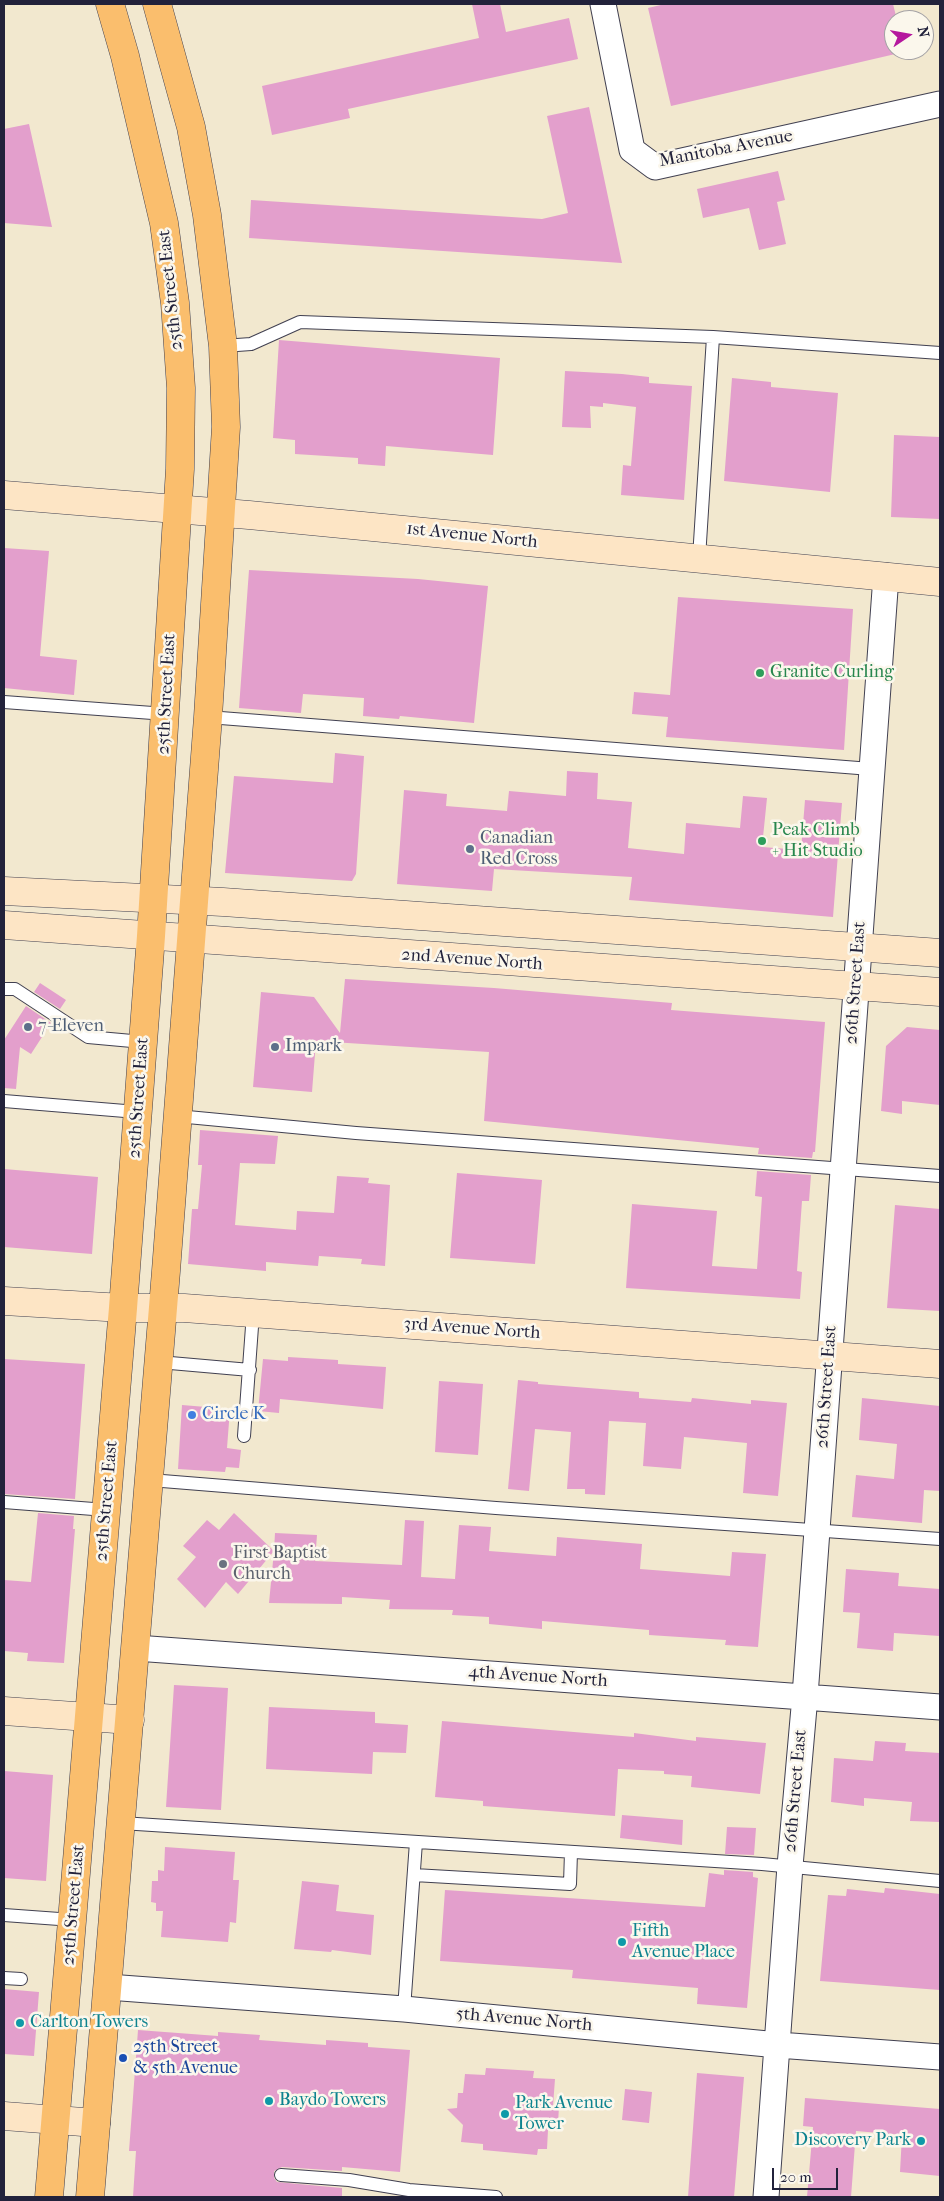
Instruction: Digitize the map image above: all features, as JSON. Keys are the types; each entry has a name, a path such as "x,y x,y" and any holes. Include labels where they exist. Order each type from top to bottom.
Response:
{"main road":[{"name":"25th Street East","path":"49,2197 152,936 178,509 181,388 175,303 164,223 125,56 110,4"},
{"path":"90,2197 150,1480 208,717 226,427 223,346 207,215 191,127 157,4"},
{"name":"1st Avenue North","path":"4,495 222,513 940,582"},
{"path":"4,890 193,900 940,952"},
{"name":"2nd Avenue North","path":"4,925 940,992"},
{"name":"3rd Avenue North","path":"4,1301 254,1313 940,1364"},
{"path":"4,1710 130,1720"},
{"path":"4,2116 96,2122"}],"street":[{"name":"Manitoba Avenue","path":"602,4 632,150 655,166 940,104"},
{"name":"26th Street East","path":"766,2197 790,1866 805,1696 828,1355 886,576"},
{"name":"4th Avenue North","path":"136,1648 940,1707"},
{"name":"5th Avenue North","path":"108,1986 404,2009 778,2044 940,2057"}],"lane":[{"path":"223,346 251,344 300,322 713,337 940,353"},
{"path":"699,558 713,337"},
{"path":"4,702 166,714"},
{"path":"208,717 871,769"},
{"path":"4,989 15,990 88,1037 143,1042"},
{"path":"4,1101 137,1112"},
{"path":"177,1116 356,1132 940,1176"},
{"path":"244,1436 254,1313"},
{"path":"159,1362 250,1370"},
{"path":"150,1480 496,1508 940,1539"},
{"path":"4,1502 106,1510"},
{"path":"121,1823 790,1866 940,1881"},
{"path":"404,2009 416,1842"},
{"path":"414,1875 570,1884 571,1852"},
{"path":"4,1915 73,1920"},
{"path":"4,1978 22,1979"},
{"path":"281,2175 349,2180 409,2190 496,2197"}],"building":[{"path":"472,4 500,4 506,32 569,18 578,59 348,109 350,118 272,135 262,86 479,38"},
{"path":"665,4 893,4 894,10 884,10 884,57 671,106 648,8"},
{"path":"589,107 622,263 249,238 251,200 542,219 568,213 547,116"},
{"path":"29,124 52,227 4,223 4,129"},
{"path":"778,171 785,200 777,202 786,244 759,250 749,208 703,218 697,189"},
{"path":"279,340 500,358 493,455 386,446 385,466 358,464 358,458 295,454 295,440 273,438"},
{"path":"565,371 649,377 649,383 692,386 684,500 621,495 623,465 631,466 636,407 603,403 603,407 590,406 591,428 562,427"},
{"path":"732,378 771,382 771,387 838,393 830,492 724,481"},
{"path":"894,435 940,437 940,519 891,517"},
{"path":"4,548 49,551 40,656 77,660 74,695 4,688"},
{"path":"249,570 418,579 488,586 474,723 400,716 399,719 363,716 364,698 303,694 301,713 239,708"},
{"name":"Granite Curling","path":"678,597 853,609 844,750 666,737 668,717 632,714 634,692 670,695"},
{"path":"335,753 364,756 356,874 352,881 225,873 234,776 333,783"},
{"path":"567,771 598,773 597,799 632,802 628,848 684,854 686,823 740,828 743,796 767,798 762,847 801,850 805,800 842,803 833,917 629,900 632,877 494,869 492,891 397,884 404,790 447,794 446,806 507,811 509,791 566,796"},
{"path":"345,979 494,988 672,1003 671,1010 825,1022 815,1152 813,1152 812,1158 758,1154 759,1148 484,1121 489,1052 316,1041 312,1092 253,1087 261,992 314,997 340,1033"},
{"path":"40,983 66,1000 60,1009 34,992"},
{"path":"26,1006 51,1023 31,1054 20,1047 16,1089 4,1088 4,1040"},
{"path":"907,1027 940,1030 940,1105 902,1101 902,1114 881,1111 886,1046"},
{"path":"200,1130 278,1136 275,1164 240,1163 235,1225 296,1230 297,1211 334,1213 337,1176 369,1178 368,1183 390,1185 385,1266 361,1264 362,1259 319,1256 318,1266 266,1262 266,1271 188,1264 192,1209 198,1209 202,1165 198,1165"},
{"path":"4,1169 98,1177 92,1254 4,1247"},
{"path":"757,1171 811,1175 809,1201 802,1201 797,1271 802,1272 800,1299 626,1288 632,1204 717,1211 712,1266 757,1269 762,1197 755,1196"},
{"path":"457,1173 542,1180 535,1264 450,1258"},
{"path":"895,1205 940,1209 940,1311 887,1308"},
{"path":"288,1357 338,1360 338,1364 386,1367 383,1409 280,1399 279,1413 258,1411 263,1359 288,1361"},
{"path":"4,1359 85,1364 75,1499 4,1494"},
{"path":"518,1380 538,1382 538,1384 639,1392 639,1398 691,1402 692,1398 751,1404 751,1400 787,1403 778,1496 743,1493 747,1443 684,1437 681,1469 643,1466 646,1423 609,1421 605,1495 585,1494 585,1489 567,1489 571,1432 535,1429 529,1491 508,1489"},
{"path":"439,1381 483,1384 478,1455 435,1452"},
{"path":"862,1398 940,1406 940,1491 924,1490 922,1523 852,1517 856,1475 894,1479 897,1444 859,1440"},
{"path":"182,1405 230,1409 227,1448 241,1450 239,1468 226,1467 225,1472 178,1469"},
{"path":"38,1513 74,1516 73,1529 75,1529 64,1663 27,1661 28,1653 4,1651 4,1580 31,1582"},
{"name":"First Baptist Church","path":"234,1513 274,1551 238,1594 226,1582 205,1608 177,1579 196,1557 183,1546 207,1520 219,1530"},
{"path":"405,1520 424,1521 421,1577 455,1579 459,1525 491,1527 489,1551 556,1556 557,1537 642,1544 640,1569 730,1576 732,1552 766,1554 758,1647 725,1645 726,1640 649,1635 649,1630 542,1621 542,1629 489,1624 489,1617 452,1615 453,1610 389,1609 390,1600 342,1597 342,1604 269,1603 275,1533 317,1535 315,1561 402,1565"},
{"path":"846,1569 899,1573 898,1586 940,1589 940,1636 894,1633 893,1651 857,1648 860,1613 843,1612"},
{"path":"174,1685 228,1688 221,1810 166,1807"},
{"path":"269,1707 375,1712 375,1723 408,1725 406,1753 373,1752 372,1774 266,1769"},
{"path":"442,1721 634,1737 634,1733 696,1741 696,1737 766,1743 760,1794 691,1787 692,1776 664,1774 664,1771 618,1769 615,1816 483,1806 483,1801 435,1797"},
{"path":"875,1741 906,1743 905,1751 940,1753 940,1822 910,1821 912,1802 864,1798 864,1806 831,1802 834,1758 873,1761"},
{"path":"4,1771 53,1775 46,1881 4,1878"},
{"path":"622,1815 683,1820 682,1845 620,1838"},
{"path":"727,1827 756,1828 754,1855 725,1854"},
{"path":"165,1847 235,1852 233,1880 239,1880 236,1923 230,1922 228,1942 161,1937 163,1911 156,1911 156,1903 151,1902 152,1881 158,1881 158,1870 164,1871"},
{"path":"724,1870 753,1872 753,1877 758,1878 747,2008 697,2004 698,1988 572,1978 573,1970 440,1961 445,1890 705,1907 709,1873 724,1875"},
{"path":"302,1881 339,1885 336,1911 374,1915 371,1955 332,1950 331,1952 294,1949"},
{"path":"885,1888 940,1894 940,1990 820,1981 828,1895 846,1896 847,1889 884,1893"},
{"name":"Carlton Towers","path":"4,1989 39,1992 34,2056 4,2054"},
{"name":"Baydo Towers","path":"138,2030 218,2036 218,2032 260,2035 259,2040 326,2045 326,2040 368,2043 368,2047 410,2050 400,2172 342,2167 342,2171 282,2167 274,2171 274,2178 277,2182 342,2188 342,2197 133,2197 136,2151 129,2151"},
{"name":"Park Avenue Tower","path":"486,2068 534,2071 533,2078 555,2079 553,2106 559,2106 558,2124 548,2130 547,2149 538,2149 537,2155 483,2150 483,2144 461,2142 463,2125 447,2109 457,2108 458,2093 463,2093 465,2074 485,2075"},
{"path":"697,2073 744,2077 734,2197 688,2197"},
{"path":"625,2089 652,2092 649,2123 622,2120"},
{"path":"805,2098 940,2109 940,2176 900,2172 902,2135 856,2131 851,2197 807,2197 813,2127 803,2126"}],"place":[{"name":"Granite Curling","path":"760,673"},
{"name":"Peak Climb + Hit Studio","path":"762,841"},
{"name":"Canadian Red Cross","path":"470,849"},
{"name":"7-Eleven","path":"28,1027"},
{"name":"Impark","path":"275,1047"},
{"name":"Circle K","path":"192,1415"},
{"name":"First Baptist Church","path":"223,1564"},
{"name":"Fifth Avenue Place","path":"622,1942"},
{"name":"Carlton Towers","path":"20,2023"},
{"name":"25th Street & 5th Avenue","path":"123,2058"},
{"name":"Baydo Towers","path":"269,2101"},
{"name":"Park Avenue Tower","path":"505,2114"},
{"name":"Discovery Park","path":"921,2141"}]}
